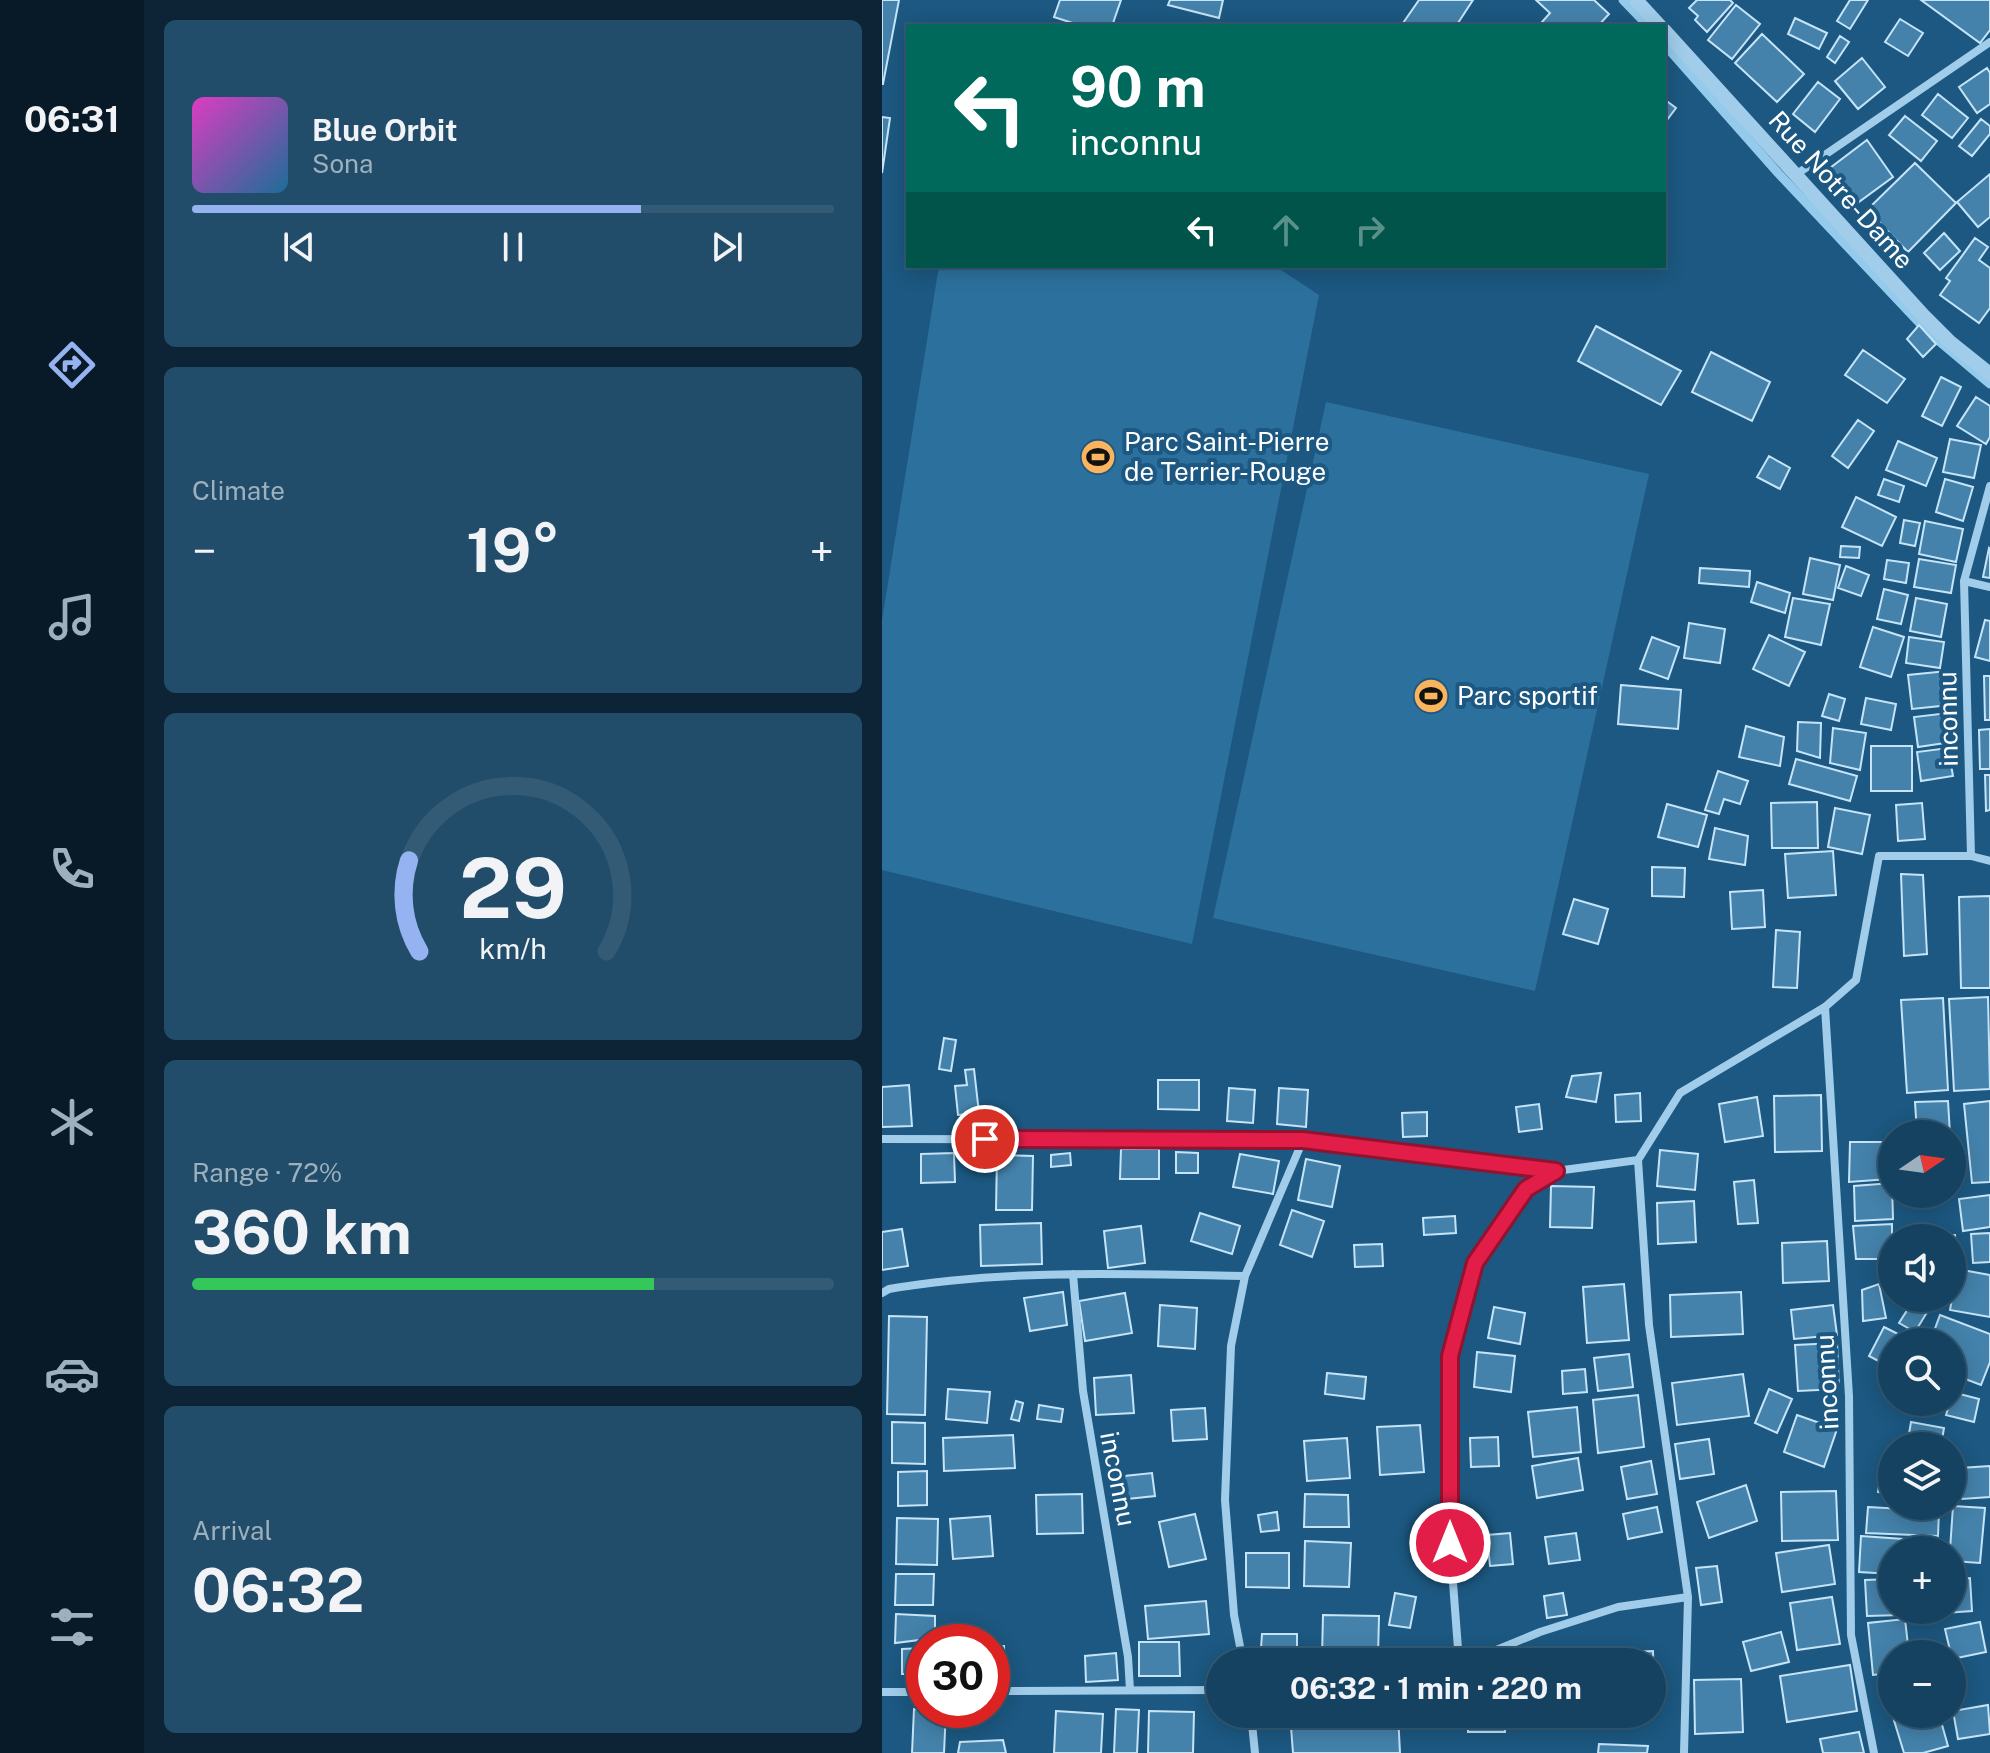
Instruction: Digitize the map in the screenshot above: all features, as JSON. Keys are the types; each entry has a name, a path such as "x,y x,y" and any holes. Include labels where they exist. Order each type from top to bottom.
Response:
{"street":[{"name":"Rue Notre-Dame","path":"1636,0 1658,24"},
{"name":"Rue Notre-Dame","path":"1666,32 1923,315 1950,342 1990,374"},
{"path":"1794,176 1990,42"},
{"name":"inconnu","path":"1971,856 1964,581 1990,486"},
{"path":"1964,581 1990,587"},
{"path":"1684,1753 1688,1597 1649,1325 1638,1160 1680,1093 1825,1007 1856,980 1879,856 1971,856 1990,861"},
{"name":"inconnu","path":"1825,1007 1849,1396 1851,1635 1874,1753"},
{"path":"882,1139 1303,1140 1556,1171 1638,1160"},
{"path":"1240,1648 1234,1615 1225,1500 1231,1346 1245,1276 1303,1140"},
{"path":"1458,1648 1450,1543 1450,1356 1475,1263 1526,1189 1556,1171"},
{"path":"882,1293 945,1279 1073,1274 1245,1276"},
{"name":"inconnu","path":"1073,1274 1083,1391 1128,1657 1130,1690"},
{"path":"1501,1648 1618,1607 1688,1597"},
{"path":"1010,1691 1206,1690"},
{"path":"882,1692 906,1692"},
{"path":"1252,1728 1255,1753"}],"shaded area":[{"name":"Parc Saint-Pierre de Terrier-Rouge","path":"939,268 1278,268 1319,295 1192,944 882,870 882,620"},
{"name":"Parc sportif","path":"1326,402 1649,474 1535,991 1213,918"}],"building":[{"path":"882,0 899,0 883,84 882,84"},
{"path":"1060,0 1121,0 1113,24 1076,24 1054,17"},
{"path":"1170,0 1223,0 1219,18 1168,5"},
{"path":"1419,0 1473,0 1457,24 1402,24"},
{"path":"1536,0 1594,0 1609,14 1600,24 1544,24 1542,22 1550,13"},
{"path":"1697,0 1730,0 1733,3 1707,32 1689,8"},
{"path":"1850,0 1868,0 1850,29 1837,21"},
{"path":"1921,0 1990,0 1990,30 1980,43"},
{"path":"1736,5 1760,24 1732,59 1708,40"},
{"path":"1795,18 1827,33 1819,49 1788,34"},
{"path":"1900,19 1923,33 1908,56 1885,42"},
{"path":"1762,34 1804,74 1777,102 1735,63"},
{"path":"1840,36 1849,42 1835,63 1827,57"},
{"path":"1862,58 1885,87 1858,109 1835,81"},
{"path":"1987,68 1990,73 1990,104 1977,113 1959,87"},
{"path":"1818,82 1840,99 1815,132 1793,114"},
{"path":"1938,94 1968,118 1952,138 1922,115"},
{"path":"1666,100 1676,108 1666,121"},
{"path":"1905,116 1937,141 1921,161 1889,135"},
{"path":"882,117 890,118 882,173"},
{"path":"1981,119 1990,126 1990,134 1972,156 1959,146"},
{"path":"1867,140 1893,177 1852,207 1826,171"},
{"path":"1915,163 1956,203 1908,252 1867,210"},
{"path":"1990,174 1990,217 1978,227 1957,202"},
{"path":"1944,233 1960,251 1940,270 1924,253"},
{"path":"1975,238 1988,247 1979,260 1990,268 1990,308 1979,323 1940,295 1950,281 1946,278"},
{"path":"1919,325 1936,344 1923,357 1907,339"},
{"path":"1596,326 1681,371 1661,405 1578,361"},
{"path":"1863,350 1905,379 1887,403 1845,375"},
{"path":"1711,352 1770,382 1752,421 1692,392"},
{"path":"1941,377 1961,387 1942,426 1922,416"},
{"path":"1976,397 1990,406 1990,437 1986,444 1957,426"},
{"path":"1858,420 1874,431 1848,468 1832,456"},
{"path":"1950,439 1981,445 1974,478 1943,472"},
{"path":"1898,441 1937,458 1926,486 1886,470"},
{"path":"1769,456 1790,468 1780,489 1757,477"},
{"path":"1884,479 1904,486 1899,502 1878,495"},
{"path":"1945,479 1973,487 1963,521 1936,512"},
{"path":"1856,497 1896,517 1882,546 1842,527"},
{"path":"1904,520 1920,523 1915,546 1900,543"},
{"path":"1925,521 1963,529 1956,562 1919,554"},
{"path":"1841,546 1860,547 1859,558 1840,557"},
{"path":"1990,549 1990,578 1983,577"},
{"path":"1810,558 1840,565 1833,600 1803,594"},
{"path":"1919,559 1956,565 1951,593 1914,587"},
{"path":"1887,560 1909,563 1906,583 1884,579"},
{"path":"1846,566 1869,575 1861,596 1838,588"},
{"path":"1700,568 1750,571 1749,587 1699,583"},
{"path":"1757,582 1790,593 1785,613 1751,602"},
{"path":"1884,589 1908,595 1901,624 1877,619"},
{"path":"1793,598 1830,604 1821,645 1785,637"},
{"path":"1916,598 1947,604 1941,637 1910,631"},
{"path":"1985,620 1990,621 1990,661 1975,657"},
{"path":"1689,623 1725,629 1720,663 1684,658"},
{"path":"1873,627 1904,637 1891,677 1860,667"},
{"path":"1769,635 1805,652 1789,686 1753,669"},
{"path":"1652,637 1679,647 1668,679 1640,669"},
{"path":"1909,637 1944,642 1940,668 1906,663"},
{"path":"1947,671 1950,705 1912,709 1908,675"},
{"path":"1984,676 1990,676 1990,720 1985,720"},
{"path":"1621,685 1681,690 1678,729 1618,724"},
{"path":"1829,694 1845,699 1839,721 1822,716"},
{"path":"1866,698 1896,704 1891,730 1861,724"},
{"path":"1948,713 1952,742 1918,747 1914,717"},
{"path":"1798,722 1821,723 1820,758 1797,751"},
{"path":"1746,726 1784,737 1780,766 1739,757"},
{"path":"1833,728 1866,733 1860,770 1830,763"},
{"path":"1990,729 1990,769 1980,769 1979,730"},
{"path":"1871,746 1912,746 1912,791 1871,791"},
{"path":"1948,748 1953,776 1921,781 1917,752"},
{"path":"1796,759 1857,776 1850,801 1789,784"},
{"path":"1718,771 1748,781 1740,804 1724,799 1719,814 1705,810"},
{"path":"1985,775 1990,775 1990,810 1986,811"},
{"path":"1817,802 1818,848 1772,848 1771,803"},
{"path":"1922,803 1925,839 1898,841 1896,805"},
{"path":"1667,804 1707,815 1698,847 1658,837"},
{"path":"1835,808 1870,815 1862,854 1828,847"},
{"path":"1715,828 1748,836 1745,865 1709,859"},
{"path":"1833,851 1836,895 1788,898 1785,854"},
{"path":"1652,867 1685,868 1684,897 1652,896"},
{"path":"1901,874 1923,875 1927,954 1904,956"},
{"path":"1763,890 1765,927 1732,929 1730,892"},
{"path":"1990,896 1990,988 1961,988 1959,897"},
{"path":"1574,899 1608,909 1598,944 1563,934"},
{"path":"1776,930 1800,932 1797,988 1773,987"},
{"path":"1988,997 1990,1089 1954,1091 1949,999"},
{"path":"1943,998 1948,1090 1907,1093 1901,1000"},
{"path":"944,1038 956,1040 951,1071 939,1069"},
{"path":"974,1069 979,1113 958,1115 955,1086 967,1085 965,1070"},
{"path":"1601,1073 1596,1102 1566,1097 1572,1076"},
{"path":"1158,1080 1199,1080 1199,1110 1158,1109"},
{"path":"909,1085 912,1126 882,1127 882,1087"},
{"path":"1229,1088 1255,1090 1253,1123 1227,1121"},
{"path":"1279,1088 1308,1090 1306,1127 1277,1124"},
{"path":"1640,1093 1641,1121 1616,1122 1615,1095"},
{"path":"1821,1095 1822,1151 1775,1152 1774,1096"},
{"path":"1757,1097 1763,1136 1725,1142 1719,1104"},
{"path":"1948,1101 1949,1120 1916,1120 1915,1102"},
{"path":"1990,1101 1990,1182 1972,1183 1964,1104"},
{"path":"1539,1104 1542,1129 1519,1132 1516,1107"},
{"path":"1427,1112 1427,1136 1403,1137 1402,1113"},
{"path":"1850,1142 1878,1142 1878,1180 1849,1182"},
{"path":"1121,1149 1159,1149 1159,1179 1120,1179"},
{"path":"1660,1150 1698,1154 1695,1190 1657,1186"},
{"path":"1176,1152 1198,1153 1198,1173 1176,1173"},
{"path":"954,1153 955,1182 921,1183 921,1154"},
{"path":"1070,1153 1071,1165 1051,1167 1051,1155"},
{"path":"1240,1154 1279,1161 1273,1194 1233,1187"},
{"path":"997,1155 1033,1156 1032,1210 996,1210"},
{"path":"1306,1159 1340,1166 1332,1207 1298,1200"},
{"path":"1754,1180 1758,1223 1738,1224 1734,1182"},
{"path":"1878,1184 1878,1208 1893,1208 1893,1219 1855,1221 1854,1186"},
{"path":"1551,1186 1594,1187 1592,1228 1550,1227"},
{"path":"1990,1195 1990,1227 1966,1231 1960,1208 1966,1208 1966,1198"},
{"path":"1694,1201 1696,1242 1658,1244 1657,1203"},
{"path":"1292,1210 1324,1221 1312,1257 1280,1245"},
{"path":"1200,1213 1240,1226 1232,1254 1191,1241"},
{"path":"1455,1216 1456,1233 1424,1235 1423,1218"},
{"path":"1041,1223 1042,1264 981,1266 980,1225"},
{"path":"1878,1225 1878,1259 1856,1259 1853,1226"},
{"path":"1141,1226 1145,1263 1108,1268 1104,1231"},
{"path":"902,1229 908,1266 882,1270 882,1232"},
{"path":"1990,1233 1990,1262 1973,1263 1971,1234"},
{"path":"1827,1241 1829,1281 1783,1283 1782,1243"},
{"path":"1382,1244 1383,1266 1355,1267 1354,1245"},
{"path":"1966,1271 1990,1275 1990,1317 1961,1312 1966,1312"},
{"path":"1624,1284 1629,1340 1587,1343 1583,1287"},
{"path":"1878,1284 1878,1312 1885,1312 1886,1318 1863,1321 1862,1290"},
{"path":"1063,1292 1067,1325 1030,1331 1024,1298"},
{"path":"1741,1292 1743,1334 1671,1337 1670,1295"},
{"path":"1125,1293 1132,1333 1085,1341 1079,1301"},
{"path":"1160,1305 1197,1308 1195,1349 1158,1346"},
{"path":"1833,1305 1837,1335 1794,1339 1791,1310"},
{"path":"1494,1307 1525,1313 1520,1344 1488,1338"},
{"path":"1906,1312 1927,1312 1917,1328 1908,1328 1899,1323"},
{"path":"1940,1315 1990,1334 1990,1362 1981,1385 1966,1379 1966,1328 1935,1328"},
{"path":"889,1316 927,1317 925,1415 887,1414"},
{"path":"1878,1339 1878,1361 1869,1356"},
{"path":"1837,1343 1839,1389 1798,1391 1795,1345"},
{"path":"1477,1352 1515,1356 1511,1392 1474,1387"},
{"path":"1629,1354 1633,1387 1598,1391 1594,1358"},
{"path":"1585,1369 1587,1392 1563,1394 1562,1371"},
{"path":"1327,1373 1366,1377 1364,1399 1325,1394"},
{"path":"1743,1374 1749,1416 1677,1425 1672,1383"},
{"path":"1131,1375 1134,1413 1096,1415 1094,1378"},
{"path":"948,1389 990,1392 987,1423 946,1419"},
{"path":"1769,1389 1792,1399 1777,1433 1755,1423"},
{"path":"1638,1395 1644,1447 1598,1453 1593,1400"},
{"path":"1966,1396 1979,1399 1974,1422 1950,1416 1966,1416"},
{"path":"1016,1401 1023,1403 1019,1421 1011,1419"},
{"path":"1039,1405 1063,1409 1061,1422 1037,1419"},
{"path":"1577,1407 1581,1452 1533,1457 1528,1412"},
{"path":"1205,1408 1207,1439 1173,1441 1171,1410"},
{"path":"1797,1415 1837,1429 1824,1467 1784,1452"},
{"path":"892,1422 925,1423 925,1464 892,1463"},
{"path":"1911,1422 1944,1428 1943,1432 1909,1432"},
{"path":"1420,1425 1424,1472 1380,1475 1377,1427"},
{"path":"1013,1435 1015,1468 944,1471 943,1438"},
{"path":"1498,1437 1499,1466 1471,1467 1470,1438"},
{"path":"1347,1438 1350,1478 1307,1481 1304,1441"},
{"path":"1709,1439 1714,1474 1680,1479 1675,1444"},
{"path":"1578,1458 1583,1490 1537,1498 1532,1466"},
{"path":"1651,1461 1657,1494 1627,1499 1621,1467"},
{"path":"1990,1466 1990,1497 1966,1499 1966,1468"},
{"path":"927,1471 927,1505 898,1506 898,1472"},
{"path":"1152,1473 1155,1496 1118,1500 1115,1477"},
{"path":"1746,1485 1757,1521 1709,1538 1697,1502"},
{"path":"1836,1491 1838,1540 1782,1541 1781,1492"},
{"path":"1082,1494 1083,1533 1037,1534 1036,1495"},
{"path":"1305,1494 1348,1495 1349,1527 1304,1527"},
{"path":"1657,1507 1662,1532 1628,1539 1623,1514"},
{"path":"1868,1507 1878,1508 1878,1520 1939,1520 1938,1536 1866,1533"},
{"path":"1966,1507 1985,1508 1980,1563 1966,1562 1966,1536 1951,1536 1952,1520 1966,1520"},
{"path":"1277,1512 1279,1530 1261,1532 1258,1515"},
{"path":"1195,1514 1206,1559 1169,1567 1159,1522"},
{"path":"990,1516 993,1556 953,1559 950,1519"},
{"path":"897,1518 938,1519 937,1565 896,1564"},
{"path":"1510,1533 1513,1564 1490,1566 1487,1535"},
{"path":"1576,1533 1580,1560 1549,1564 1545,1537"},
{"path":"1861,1536 1878,1537 1878,1573 1859,1572"},
{"path":"1305,1541 1351,1543 1349,1587 1304,1586"},
{"path":"1829,1545 1835,1584 1782,1592 1776,1553"},
{"path":"1246,1553 1289,1553 1289,1588 1246,1587"},
{"path":"1717,1566 1722,1602 1701,1605 1696,1568"},
{"path":"896,1574 934,1574 933,1605 895,1605"},
{"path":"1966,1578 1970,1578 1972,1611 1966,1611"},
{"path":"1865,1580 1878,1580 1878,1616 1867,1616"},
{"path":"1395,1593 1416,1597 1410,1628 1389,1625"},
{"path":"1563,1593 1567,1615 1547,1618 1544,1596"},
{"path":"1832,1597 1840,1644 1797,1650 1790,1603"},
{"path":"1206,1601 1209,1634 1148,1639 1145,1606"},
{"path":"896,1614 935,1616 935,1624 906,1624 906,1642 895,1643"},
{"path":"1323,1615 1379,1616 1378,1648 1322,1648"},
{"path":"1980,1622 1986,1652 1966,1656 1966,1640 1948,1640 1945,1629"},
{"path":"1868,1623 1906,1624 1907,1640 1878,1640 1878,1674 1873,1675"},
{"path":"1781,1632 1789,1662 1751,1671 1743,1642"},
{"path":"1262,1634 1297,1634 1297,1648 1261,1648"},
{"path":"1139,1642 1179,1642 1180,1676 1139,1676"},
{"path":"902,1649 906,1649 906,1674 902,1674"},
{"path":"1116,1653 1118,1680 1086,1682 1085,1656"},
{"path":"1850,1665 1857,1711 1787,1722 1780,1676"},
{"path":"1741,1679 1743,1732 1695,1734 1694,1680"},
{"path":"1988,1705 1990,1734 1958,1739 1956,1728 1966,1728 1966,1709"},
{"path":"1116,1709 1139,1710 1137,1753 1114,1753"},
{"path":"1056,1711 1103,1714 1101,1753 1054,1753"},
{"path":"1149,1711 1194,1712 1193,1753 1148,1753"},
{"path":"913,1728 945,1728 944,1753 912,1753"},
{"path":"1291,1728 1399,1728 1400,1753 1293,1753"},
{"path":"1468,1728 1505,1728 1505,1732 1468,1732"},
{"path":"1896,1728 1943,1728 1948,1746 1923,1753 1904,1753"},
{"path":"1859,1732 1864,1753 1823,1753 1820,1739"},
{"path":"1003,1740 1006,1753 958,1753 960,1742"},
{"path":"1599,1744 1648,1746 1647,1753 1598,1753"}],"waterway":[{"path":"1623,0 1646,24"},
{"path":"1666,46 1778,173 1927,331 1990,384"}],"place":[{"name":"Parc Saint-Pierre de Terrier-Rouge","path":"1098,457"},
{"name":"Parc sportif","path":"1431,696"}],"route":[{"path":"985,1139 1303,1140 1556,1171 1526,1189 1475,1263 1450,1356 1450,1543"}]}
